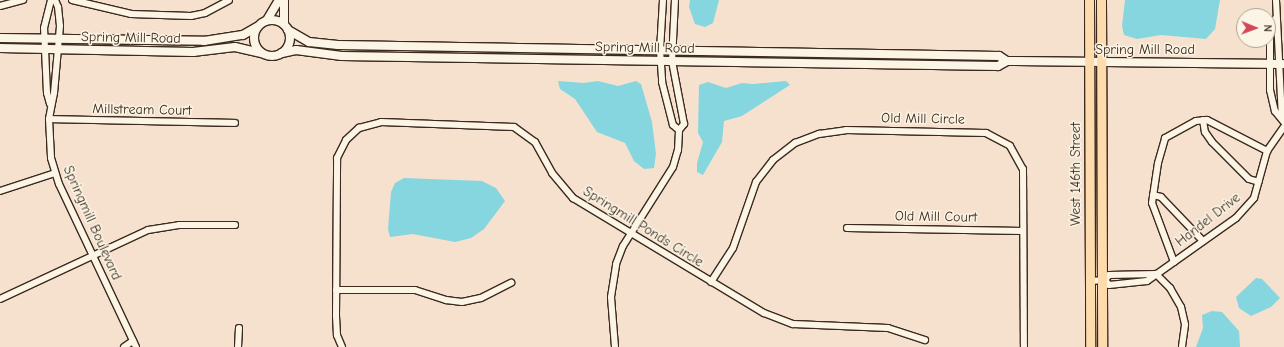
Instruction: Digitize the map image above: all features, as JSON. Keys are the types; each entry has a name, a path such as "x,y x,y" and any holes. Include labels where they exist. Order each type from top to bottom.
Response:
{"main road":[{"name":"West 146th Street","path":"1089,0 1090,347"},
{"name":"West 146th Street","path":"1101,0 1102,347"}],"street":[{"path":"0,6 23,0"},
{"name":"Springmill Boulevard","path":"50,104 47,93 44,44 47,7 51,0"},
{"name":"Springmill Boulevard","path":"55,0 58,7 58,45 54,93 50,104 49,119 50,147 55,173 135,344"},
{"path":"72,0 131,14 191,16 205,13 229,0"},
{"path":"279,0 267,20 257,27 253,38 261,53 271,56 282,53 289,45 284,0"},
{"path":"663,0 660,56 662,82 673,125 679,130"},
{"path":"606,347 614,345 610,319 612,281 619,255 630,234 673,167 678,150 679,130 684,124 672,56 675,0"},
{"path":"1276,18 1279,24 1283,120"},
{"path":"267,20 286,27"},
{"name":"Spring Mill Road","path":"58,45 204,41 243,35 257,27"},
{"name":"Spring Mill Road","path":"286,27 309,42 338,45 660,56"},
{"name":"Spring Mill Road","path":"0,38 44,44 193,52 234,47 261,53"},
{"name":"Spring Mill Road","path":"0,48 44,44"},
{"path":"1270,48 1272,98 1275,111 1283,120"},
{"name":"Spring Mill Road","path":"282,53 296,50 342,56 999,56 1006,60 1281,64"},
{"name":"Millstream Court","path":"49,119 235,123"},
{"path":"1174,262 1154,208 1153,195 1158,163 1165,138 1182,127 1203,120 1214,122 1267,152"},
{"path":"1203,120 1205,132 1212,142 1249,179 1259,182"},
{"name":"Springmill Ponds Circle","path":"342,347 337,335 337,158 346,140 359,128 374,123 494,124 514,127 535,142 552,173 573,198 630,234 764,313 785,322 804,325 888,328 925,340"},
{"name":"Handel Drive","path":"1156,274 1244,211 1254,198 1267,152 1284,127"},
{"name":"Old Mill Circle","path":"710,282 733,248 750,194 764,170 795,143 834,130 974,132 994,135 1010,146 1020,162 1024,178 1024,347"},
{"path":"0,191 55,173"},
{"path":"1153,195 1161,197 1203,241"},
{"path":"0,298 160,227 192,224 235,225"},
{"name":"Old Mill Court","path":"847,228 1024,231"},
{"path":"1090,280 1103,280 1109,275 1156,274 1170,288 1181,308 1185,325 1182,347"},
{"path":"336,290 415,290 446,300 462,302 481,298 511,284"},
{"path":"238,328 238,347"},
{"path":"124,347 135,344"}],"water":[{"path":"690,0 719,0 713,23 705,27 695,24 689,7"},
{"path":"1125,0 1220,0 1215,29 1206,39 1161,35 1137,39 1124,35 1122,26"},
{"path":"558,81 584,83 598,81 618,86 636,81 641,84 652,122 656,154 654,168 644,169 634,161 625,143 597,132 575,99 560,89"},
{"path":"786,81 790,85 742,116 724,121 722,142 703,175 697,172 697,163 703,142 698,133 699,85 708,82 726,88 742,83 753,84"},
{"path":"404,178 482,181 496,188 505,201 484,229 471,238 455,242 413,234 390,237 388,229 391,192 395,183"},
{"path":"1256,278 1262,279 1280,298 1271,307 1251,316 1239,308 1236,297"},
{"path":"1212,311 1222,312 1239,331 1240,347 1196,347 1203,328 1202,315"}]}
